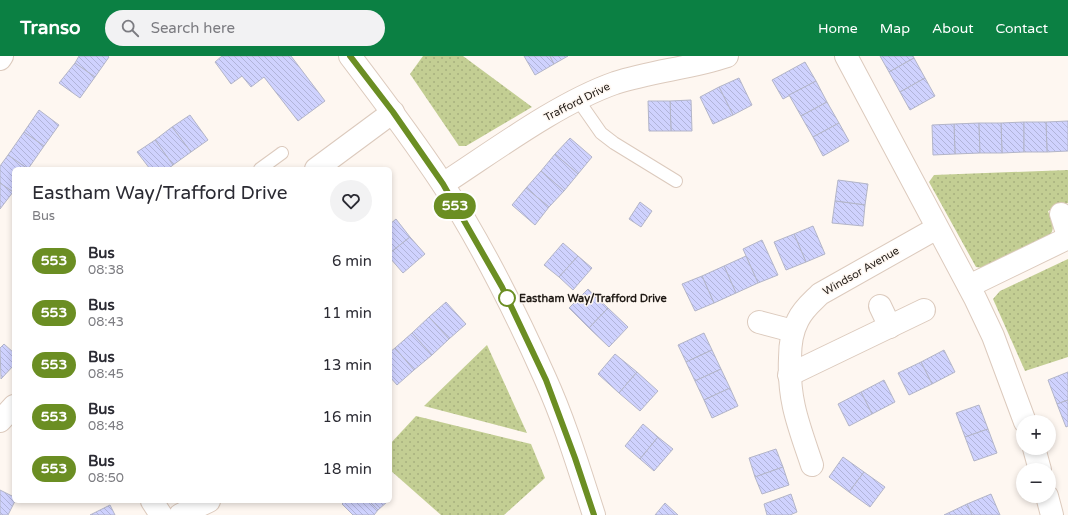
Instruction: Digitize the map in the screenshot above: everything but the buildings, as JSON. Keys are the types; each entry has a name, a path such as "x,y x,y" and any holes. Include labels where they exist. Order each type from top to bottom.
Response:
{"street":[{"path":"350,56 393,112 443,184 502,287 546,380 594,515"},
{"name":"Trafford Drive","path":"443,184 550,115 578,100 614,84 653,72 727,56"},
{"path":"846,56 969,286 993,336 1022,415"},
{"path":"319,167 393,112"},
{"path":"969,286 1068,237 1061,214"},
{"name":"Windsor Avenue","path":"812,465 794,412 789,375 793,331 798,319 807,306 820,294 938,228"},
{"path":"880,306 890,327"},
{"path":"789,375 924,310"},
{"path":"759,322 793,331"},
{"path":"0,421 12,408"},
{"path":"153,503 161,515"},
{"path":"180,515 205,503"},
{"path":"1049,503 1052,515"}],"lane":[{"path":"578,100 601,133 614,143 676,181"},
{"path":"263,167 282,153"}],"green space":[{"path":"423,56 463,56 532,107 466,146 459,146 410,74"},
{"path":"1068,170 1068,203 1048,211 1053,226 1050,235 983,268 976,267 929,182 934,175"},
{"path":"1068,259 1068,357 1025,371 993,299 1000,291"},
{"path":"487,345 527,433 424,406"},
{"path":"416,416 531,444 545,478 504,515 441,515 392,472 392,442"}],"bus line":[{"name":"553","path":"350,56 393,112 443,184 502,287 546,380 594,515"}],"place":[{"name":"Eastham Way/Trafford Drive","path":"507,298"}]}
